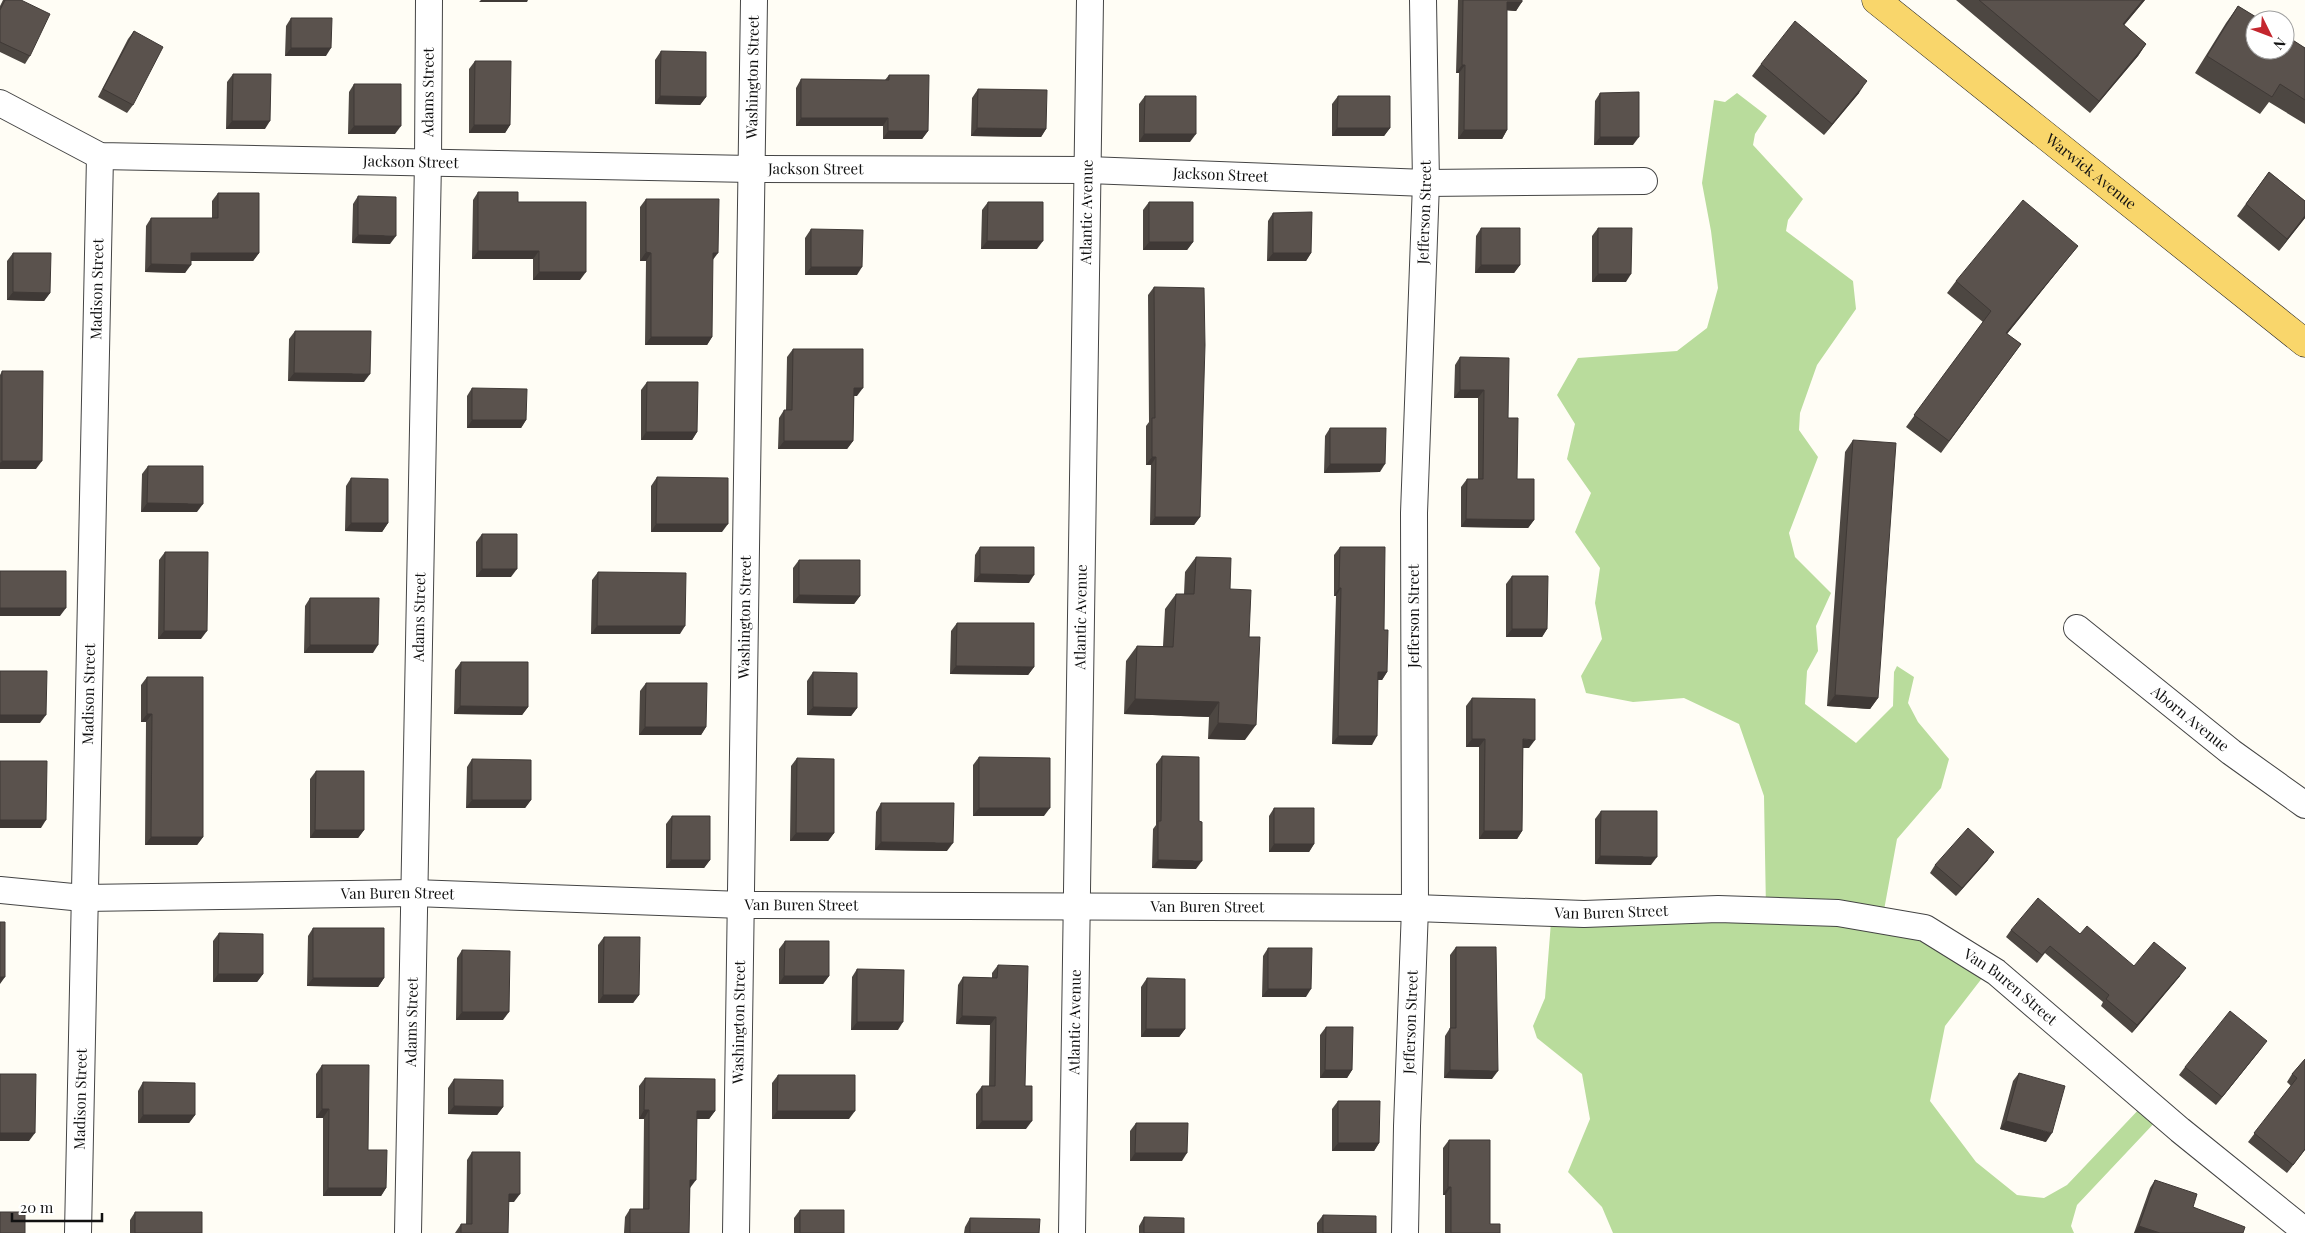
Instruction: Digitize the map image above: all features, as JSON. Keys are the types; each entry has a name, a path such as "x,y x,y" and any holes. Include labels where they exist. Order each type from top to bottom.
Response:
{"main road":[{"name":"Warwick Avenue","path":"1876,0 2305,343"}],"street":[{"name":"Adams Street","path":"408,1233 428,161 428,0"},
{"name":"Washington Street","path":"736,1233 754,0"},
{"name":"Atlantic Avenue","path":"1072,1233 1078,679 1090,0"},
{"name":"Jefferson Street","path":"1405,1233 1415,908 1414,513 1426,183 1423,0"},
{"name":"Jackson Street","path":"0,103 100,156 751,168 1088,170 1426,183 1644,181"},
{"name":"Madison Street","path":"78,1233 83,898 100,156"},
{"name":"Aborn Avenue","path":"2077,628 2231,752 2305,805"},
{"name":"Van Buren Street","path":"0,890 83,898 414,893 742,905 1415,908 1584,914 1718,909 1829,913 1925,928 1996,972 2180,1130 2302,1222"}],"green space":[{"path":"1737,93 1767,116 1755,134 1753,145 1803,199 1788,220 1786,231 1853,281 1856,309 1817,365 1800,413 1799,430 1818,457 1789,533 1795,557 1831,593 1816,626 1818,651 1807,671 1805,704 1856,743 1893,706 1894,672 1897,666 1914,677 1908,703 1918,722 1949,759 1941,788 1897,839 1882,921 1986,973 1945,1026 1930,1101 1976,1162 2017,1195 2044,1198 2067,1185 2143,1105 2159,1118 2077,1205 2071,1226 2074,1233 1613,1233 1602,1207 1568,1172 1590,1119 1582,1074 1537,1038 1533,1026 1545,998 1551,922 1766,910 1764,796 1739,724 1684,698 1633,702 1586,693 1581,676 1602,639 1595,603 1600,568 1575,532 1591,493 1567,459 1575,424 1557,395 1578,358 1677,351 1707,328 1718,288 1711,231 1702,183 1714,100 1725,102"}],"building":[{"path":"5,0 21,0 50,14 30,56 0,42 0,10"},
{"path":"1463,0 1522,0 1522,2 1507,2 1507,130 1464,130"},
{"path":"1979,0 2143,0 2123,24 2146,44 2099,101"},
{"path":"2238,6 2245,10 2245,60 2295,60 2295,42 2305,48 2305,100 2280,84 2272,97 2207,56"},
{"path":"291,18 332,18 331,48 291,48"},
{"path":"1795,21 1867,81 1832,124 1761,64"},
{"path":"134,31 163,47 133,105 103,89"},
{"path":"661,51 706,52 706,97 660,96"},
{"path":"475,61 511,61 510,125 474,125"},
{"path":"233,74 271,74 270,121 232,121"},
{"path":"889,75 929,75 928,131 888,131 888,118 801,118 801,79 889,80"},
{"path":"354,84 401,84 401,126 354,126"},
{"path":"978,89 1047,90 1046,129 977,128"},
{"path":"1639,92 1639,137 1600,137 1600,93"},
{"path":"1145,96 1196,96 1196,134 1144,134"},
{"path":"1338,96 1390,96 1390,128 1337,128"},
{"path":"2269,172 2305,201 2305,216 2287,239 2246,204"},
{"path":"478,192 518,192 518,202 586,202 586,272 539,272 539,251 478,251"},
{"path":"218,193 259,193 259,253 191,253 191,265 151,264 151,218 218,218"},
{"path":"358,196 396,197 396,236 358,235"},
{"path":"646,199 719,199 718,253 713,253 712,337 651,337 651,253 646,252"},
{"path":"2023,200 2078,246 2006,333 2021,344 1949,441 1914,415 1991,311 1956,281"},
{"path":"988,202 1043,202 1043,241 987,241"},
{"path":"1149,202 1193,202 1193,242 1149,242"},
{"path":"1312,212 1311,253 1273,253 1273,213"},
{"path":"1481,228 1520,228 1520,265 1481,265"},
{"path":"1598,228 1632,228 1631,274 1598,274"},
{"path":"811,229 863,230 862,267 811,267"},
{"path":"13,253 51,253 50,293 13,292"},
{"path":"1154,287 1204,288 1205,345 1200,517 1155,517 1156,457 1152,457 1152,418 1155,418"},
{"path":"295,331 371,331 370,374 294,373"},
{"path":"793,349 863,349 863,388 854,388 853,441 784,441 784,410 792,410"},
{"path":"1460,357 1509,358 1508,418 1518,418 1517,479 1534,479 1534,520 1466,519 1467,479 1483,479 1484,390 1460,390"},
{"path":"2,371 43,371 42,461 2,461"},
{"path":"647,382 698,382 697,432 646,432"},
{"path":"472,388 527,389 526,420 472,420"},
{"path":"1330,428 1386,428 1385,464 1330,464"},
{"path":"1853,440 1896,443 1878,698 1835,695"},
{"path":"148,466 203,466 203,504 147,503"},
{"path":"657,477 728,478 728,524 656,524"},
{"path":"351,478 388,479 388,523 351,523"},
{"path":"482,534 517,534 517,569 482,569"},
{"path":"980,547 1034,547 1034,575 980,574"},
{"path":"1340,547 1385,547 1384,630 1388,630 1387,672 1378,672 1377,736 1338,736"},
{"path":"165,552 208,552 207,631 164,631"},
{"path":"1196,557 1231,558 1230,589 1251,590 1249,637 1260,637 1256,725 1218,723 1219,702 1135,699 1137,646 1173,647 1176,594 1194,594"},
{"path":"799,560 860,560 860,596 799,595"},
{"path":"0,571 66,571 66,608 0,608"},
{"path":"598,572 686,573 685,626 597,626"},
{"path":"1512,576 1548,576 1547,629 1512,629"},
{"path":"310,598 379,598 378,645 310,645"},
{"path":"957,623 1034,623 1034,667 956,666"},
{"path":"461,662 528,662 528,707 460,706"},
{"path":"0,671 47,671 46,715 0,715"},
{"path":"813,672 857,673 857,708 813,707"},
{"path":"147,677 203,677 203,837 151,837 152,714 147,714"},
{"path":"646,683 707,683 706,727 645,727"},
{"path":"1472,698 1535,699 1535,740 1523,739 1522,831 1484,831 1485,739 1472,739"},
{"path":"1162,756 1199,757 1199,821 1202,822 1202,861 1158,860"},
{"path":"979,757 1050,758 1050,808 979,808"},
{"path":"797,758 834,759 834,833 796,833"},
{"path":"472,759 531,760 531,800 472,800"},
{"path":"0,761 47,761 46,820 0,820"},
{"path":"316,771 364,771 364,830 315,830"},
{"path":"881,803 954,803 953,843 881,842"},
{"path":"1274,808 1314,808 1314,844 1274,844"},
{"path":"1601,811 1657,811 1657,857 1600,856"},
{"path":"672,816 710,816 710,860 671,860"},
{"path":"1968,828 1994,852 1962,888 1935,865"},
{"path":"2038,898 2080,934 2087,926 2134,966 2154,942 2186,968 2137,1025 2106,999 2109,995 2050,946 2042,955 2011,930"},
{"path":"0,922 5,922 5,977 0,977"},
{"path":"313,928 384,928 384,978 313,978"},
{"path":"219,933 263,934 263,974 218,974"},
{"path":"604,937 640,937 639,995 603,995"},
{"path":"785,941 829,941 829,976 784,976"},
{"path":"1456,947 1496,947 1498,1071 1450,1070 1450,1028 1456,1028"},
{"path":"1268,948 1312,948 1311,989 1268,989"},
{"path":"462,950 510,951 509,1012 462,1012"},
{"path":"998,965 1028,966 1025,1086 1032,1086 1032,1121 982,1121 982,1086 995,1086 996,1017 962,1016 963,977 997,978"},
{"path":"857,969 904,970 903,1022 857,1022"},
{"path":"1147,978 1185,979 1185,1029 1146,1029"},
{"path":"2230,1011 2267,1041 2222,1097 2185,1067"},
{"path":"1326,1027 1353,1027 1352,1070 1325,1070"},
{"path":"2305,1059 2305,1149 2293,1165 2254,1133 2297,1078 2292,1074"},
{"path":"322,1065 369,1065 368,1150 387,1150 386,1188 328,1188 329,1109 322,1109"},
{"path":"2019,1073 2065,1086 2052,1133 2006,1121"},
{"path":"0,1074 36,1074 35,1133 0,1133"},
{"path":"778,1075 855,1075 855,1111 777,1111"},
{"path":"645,1078 715,1079 715,1111 697,1111 696,1180 690,1180 689,1233 630,1233 630,1209 649,1209 649,1110 644,1110"},
{"path":"454,1079 503,1080 503,1107 454,1106"},
{"path":"143,1082 195,1083 195,1115 143,1115"},
{"path":"1338,1101 1380,1101 1379,1143 1338,1143"},
{"path":"1136,1123 1188,1123 1187,1153 1135,1153"},
{"path":"1449,1140 1490,1140 1490,1224 1500,1224 1500,1233 1451,1233 1451,1187 1448,1187"},
{"path":"472,1152 520,1152 520,1194 509,1194 508,1233 461,1233 461,1224 472,1224"},
{"path":"2155,1180 2197,1194 2193,1207 2245,1227 2243,1233 2160,1233 2139,1226"},
{"path":"800,1210 844,1210 844,1233 800,1233"},
{"path":"0,1212 25,1212 25,1233 0,1233"},
{"path":"135,1212 202,1212 202,1233 135,1233"},
{"path":"1323,1215 1376,1216 1376,1233 1323,1233"},
{"path":"1144,1217 1184,1218 1184,1233 1144,1233"},
{"path":"970,1218 1040,1219 1039,1233 970,1233"}]}
